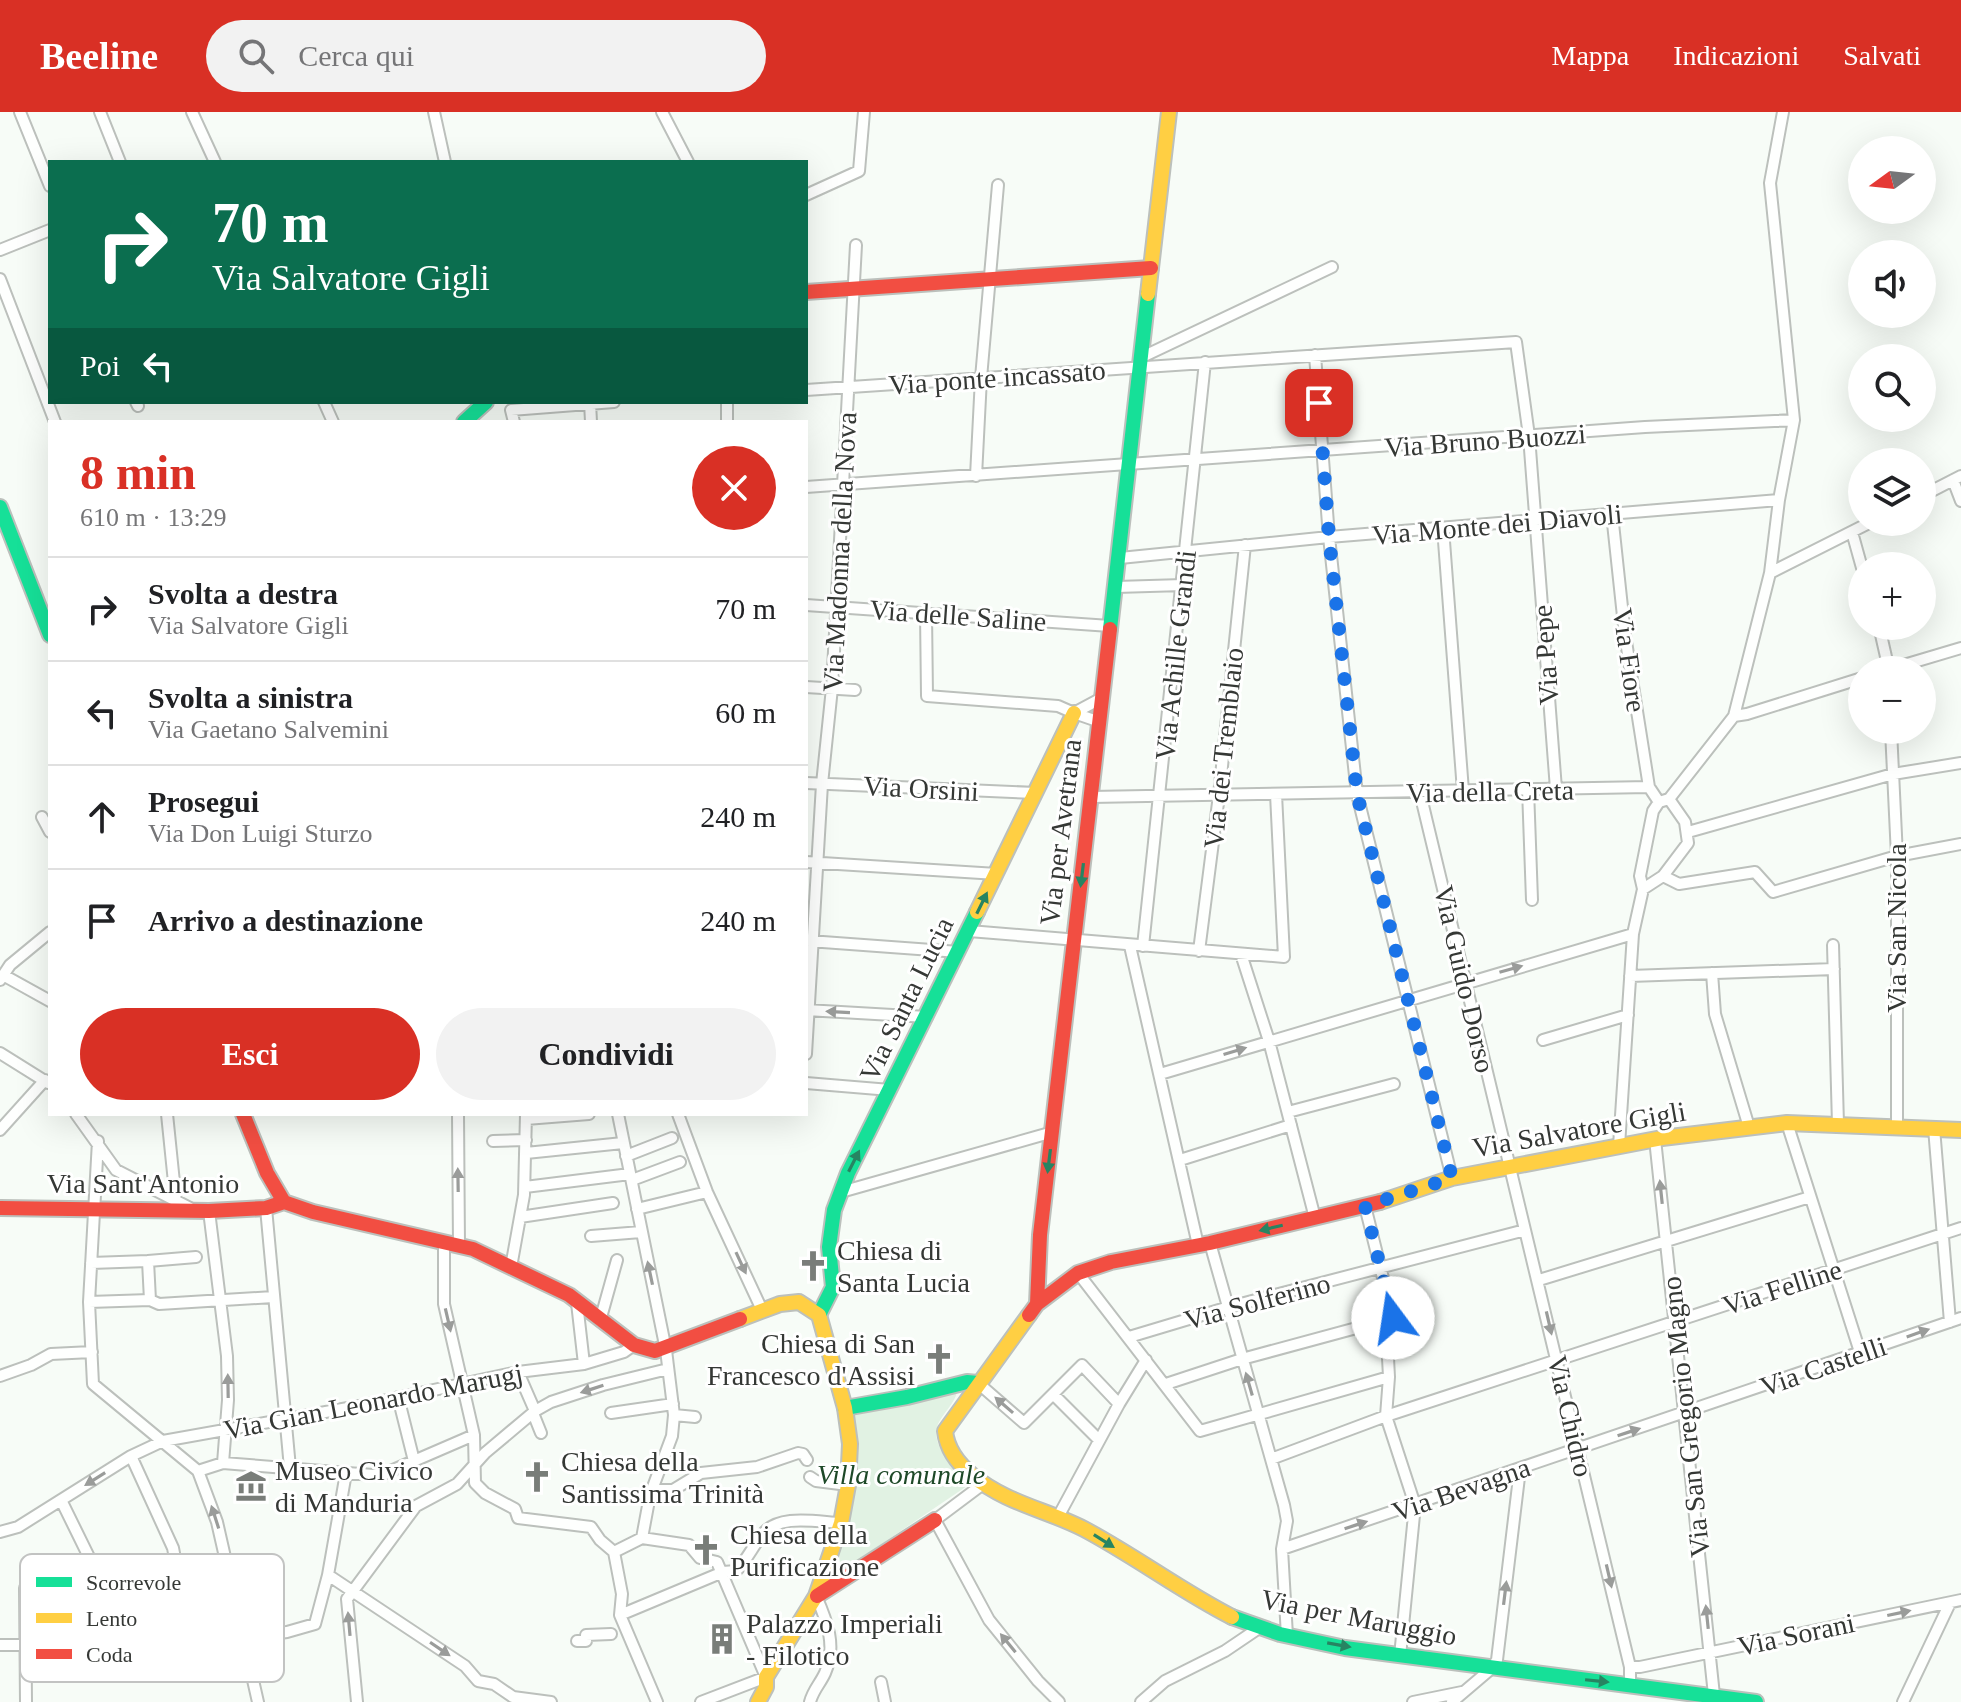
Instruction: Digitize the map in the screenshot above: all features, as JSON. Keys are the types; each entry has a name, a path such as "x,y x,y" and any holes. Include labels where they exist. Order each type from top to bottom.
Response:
{"street":[{"path":"20,112 48,181"},
{"path":"100,112 119,160"},
{"path":"192,112 214,160"},
{"path":"434,112 445,160"},
{"path":"662,112 687,160"},
{"path":"808,194 859,171 864,112"},
{"name":"Via per Avetrana","path":"1037,1304 1040,1235 1169,112"},
{"path":"1619,1146 1633,934 1643,889 1640,876 1643,852 1653,811 1734,716 1770,573 1779,500 1794,420 1770,183 1783,112"},
{"path":"976,476 981,378 998,185"},
{"path":"0,250 48,231"},
{"name":"Via Madonna della Nova","path":"808,976 811,863 832,688 856,245"},
{"path":"1140,363 1332,267"},
{"path":"808,292 1151,268"},
{"path":"0,279 48,404"},
{"name":"Via ponte incassato","path":"808,390 1140,363 1205,362 1516,342"},
{"name":"Via Pepe","path":"1516,342 1529,436 1556,789"},
{"path":"1315,355 1329,537 1357,794 1452,1178"},
{"name":"Via Achille Grandi","path":"1143,946 1205,362"},
{"path":"466,420 484,404"},
{"path":"514,420 511,410 579,404"},
{"name":"Via Bruno Buozzi","path":"808,487 1794,420"},
{"path":"1936,489 1957,478 1961,501"},
{"name":"Via Monte dei Diavoli","path":"1120,558 1329,537 1779,500"},
{"path":"0,507 48,630"},
{"name":"Via Fiore","path":"1612,514 1625,635 1649,787 1680,811 1688,832"},
{"path":"1443,528 1463,791"},
{"path":"1770,573 1848,534"},
{"name":"Via dei Tremblaio","path":"1199,951 1245,545"},
{"path":"1116,587 1183,585"},
{"name":"Via delle Saline","path":"808,605 1110,626"},
{"path":"926,613 927,696 1058,706 1100,722"},
{"path":"1934,656 1961,648"},
{"path":"1734,716 1848,682"},
{"path":"808,687 855,690"},
{"path":"1074,713 1102,698"},
{"name":"Via Santa Lucia","path":"819,1315 833,1287 829,1247 834,1210 848,1173 1074,713"},
{"name":"Via San Nicola","path":"1892,744 1897,856 1897,1126"},
{"path":"1643,889 1663,876 1688,843 1688,832 1893,774 1961,763"},
{"name":"Via Orsini","path":"808,783 1036,793"},
{"name":"Via della Creta","path":"1091,797 1649,787"},
{"path":"1528,789 1532,900"},
{"name":"Via Guido Dorso","path":"1420,793 1510,1166"},
{"path":"969,931 1284,957 1276,794"},
{"path":"42,817 48,828"},
{"path":"1663,876 1679,884 1755,872 1773,892 1897,856 1960,844 1961,859"},
{"path":"811,863 997,874"},
{"path":"48,934 10,965 2,977 48,1000"},
{"path":"1160,1074 1633,934"},
{"path":"809,941 959,952"},
{"path":"1833,945 1838,1124"},
{"path":"1130,946 1180,1160 1204,1244 1229,1307 1287,1521 1282,1549 1287,1636"},
{"path":"1241,954 1269,1041 1315,1218"},
{"path":"1630,976 1834,969"},
{"path":"1712,973 1715,1014 1749,1127"},
{"path":"808,1010 927,1017"},
{"path":"1543,1040 1628,1015"},
{"path":"0,1053 48,1082 0,1130"},
{"path":"808,1083 890,1090"},
{"path":"1288,1112 1394,1084"},
{"path":"78,1116 116,1170 176,1202 202,1211 221,1300 227,1356 228,1400 223,1463"},
{"path":"167,1116 176,1202"},
{"path":"244,1116 267,1173 284,1202 337,1219 452,1244 511,1267 569,1295 634,1345 655,1351 666,1350 762,1310 799,1302 819,1315 845,1408 850,1444 848,1485 841,1523 816,1596 766,1677 701,1702"},
{"path":"458,1116 452,1244 444,1304 474,1435 475,1483 485,1493 515,1509 518,1518 591,1527 614,1552 622,1594 620,1615 657,1702"},
{"path":"511,1267 525,1187 526,1117 547,1116"},
{"path":"618,1116 666,1350 673,1410 672,1436 650,1495 642,1538"},
{"path":"679,1116 707,1192 762,1310"},
{"path":"1787,1123 1860,1352"},
{"name":"Via Salvatore Gigli","path":"1037,1304 1078,1273 1111,1262 1204,1244 1365,1206 1452,1178 1510,1166 1655,1139 1787,1123 1961,1130"},
{"path":"1180,1160 1291,1125"},
{"path":"1934,1128 1942,1234 1956,1320"},
{"path":"841,1192 1053,1132"},
{"path":"626,1156 672,1138"},
{"name":"Via San Gregorio Magno","path":"1655,1139 1714,1695"},
{"path":"493,1141 526,1140"},
{"path":"98,1141 89,1302 93,1384 198,1471 217,1522 224,1554"},
{"path":"526,1153 623,1143"},
{"path":"525,1187 631,1177 680,1162"},
{"name":"Via Chidro","path":"1510,1166 1630,1667 1630,1685"},
{"path":"637,1209 707,1192"},
{"path":"1539,1280 1810,1197"},
{"name":"Via Sant'Antonio","path":"7,1208 202,1211 266,1208 284,1202"},
{"path":"520,1217 613,1203"},
{"path":"1166,1384 1242,1359 1393,1318 1365,1206"},
{"path":"0,1216 7,1208"},
{"path":"266,1208 290,1468"},
{"name":"Via Felline","path":"1271,1459 1386,1416 1961,1228"},
{"name":"Via Solferino","path":"1129,1337 1229,1307 1525,1230"},
{"path":"591,1236 641,1232"},
{"path":"91,1263 196,1257"},
{"path":"600,1321 617,1260"},
{"path":"148,1261 150,1300"},
{"path":"1078,1273 1200,1431 1389,1377"},
{"path":"89,1302 150,1300 159,1304 273,1297"},
{"path":"577,1303 584,1364"},
{"path":"978,1383 1037,1304"},
{"path":"1386,1320 1389,1377 1386,1416 1415,1505 1400,1656"},
{"name":"Via Castelli","path":"1685,1414 1956,1320"},
{"name":"Via Gian Leonardo Marugj","path":"0,1532 18,1527 131,1456 163,1441 285,1420 518,1372 584,1364 624,1352 634,1345"},
{"path":"0,1376 51,1354 92,1352"},
{"path":"1058,1517 1146,1360"},
{"path":"845,1408 967,1382 978,1383 1024,1423 1082,1365 1119,1404"},
{"path":"357,1702 347,1599 416,1506 457,1484 485,1453 534,1412 551,1402 668,1369"},
{"path":"518,1372 541,1433"},
{"name":"Via per Maruggio","path":"978,1383 948,1423 944,1436 949,1449 983,1484 1004,1497 1058,1517 1259,1628 1400,1656 1756,1702"},
{"path":"1053,1394 1099,1440"},
{"path":"398,1397 414,1461"},
{"path":"611,1413 673,1410 695,1417"},
{"name":"Via Bevagna","path":"1282,1549 1685,1414"},
{"path":"198,1471 223,1463 373,1475 474,1435"},
{"path":"131,1456 174,1554"},
{"path":"653,1490 673,1490 701,1473 757,1467 802,1456"},
{"path":"1452,1702 1492,1668 1497,1660 1520,1469"},
{"path":"284,1632 315,1624 328,1575 346,1473"},
{"path":"810,1477 816,1481 848,1485"},
{"path":"816,1596 935,1520 983,1484"},
{"path":"61,1500 88,1554"},
{"path":"935,1520 989,1620 1059,1702"},
{"path":"620,1615 723,1572 736,1571 763,1532 772,1526 790,1521 841,1523"},
{"path":"614,1552 642,1538 689,1545 700,1558 717,1562 766,1677 766,1687 758,1702"},
{"path":"829,1559 834,1573 847,1575"},
{"path":"328,1575 465,1666 478,1681 494,1684 513,1697 551,1702"},
{"path":"810,1702 813,1690 826,1671 831,1634 816,1596"},
{"path":"1903,1702 1956,1602"},
{"name":"Via Sorani","path":"1630,1667 1956,1602"},
{"path":"1141,1702 1165,1681 1225,1651 1259,1628"},
{"path":"577,1641 586,1641 586,1635 611,1634"},
{"path":"26,1682 26,1702"},
{"path":"253,1682 258,1702"},
{"path":"881,1682 885,1702"},
{"path":"1413,1702 1464,1691"}],"green space":[{"name":"Villa comunale","path":"957,1392 936,1432 940,1449 967,1486 855,1562 849,1565 840,1562 838,1551 856,1460 855,1413"}],"traffic: fast":[{"path":"1110,629 1148,294"},
{"path":"466,420 484,404"},
{"path":"0,507 48,630"},
{"path":"819,1315 833,1287 829,1247 834,1210 848,1173 977,912"},
{"path":"845,1408 967,1382 978,1383"},
{"path":"1232,1617 1280,1634 1345,1648 1756,1702"}],"traffic: slow":[{"path":"1148,294 1169,112"},
{"path":"977,912 1074,713"},
{"path":"1380,1202 1452,1178 1662,1138 1787,1123 1961,1130"},
{"path":"740,1319 780,1304 799,1302 819,1315 845,1408 850,1444 848,1485 841,1523 816,1596 766,1677 766,1687 758,1702"},
{"path":"1029,1315 945,1431 954,1456 973,1476 999,1493 1084,1529 1232,1617"}],"traffic: jam":[{"path":"808,292 1151,268"},
{"path":"1037,1304 1040,1235 1110,629"},
{"path":"244,1116 267,1173 284,1202"},
{"path":"284,1202 313,1212 473,1249 569,1295 634,1345 655,1351 740,1319"},
{"path":"0,1208 209,1211 266,1208 284,1202"},
{"path":"1029,1315 1037,1304 1078,1273 1111,1262 1210,1243 1380,1202"},
{"path":"817,1596 935,1520"}],"place":[{"name":"Chiesa di Santa Lucia","path":"813,1266"},
{"name":"Chiesa di San Francesco d'Assisi","path":"939,1359"},
{"name":"Chiesa della Santissima Trinità","path":"537,1477"},
{"name":"Museo Civico di Manduria","path":"251,1486"},
{"name":"Chiesa della Purificazione","path":"706,1550"},
{"name":"Palazzo Imperiali - Filotico","path":"722,1639"}],"route":[{"path":"1319,403 1329,537 1357,794 1452,1178 1365,1206 1393,1318"}]}
